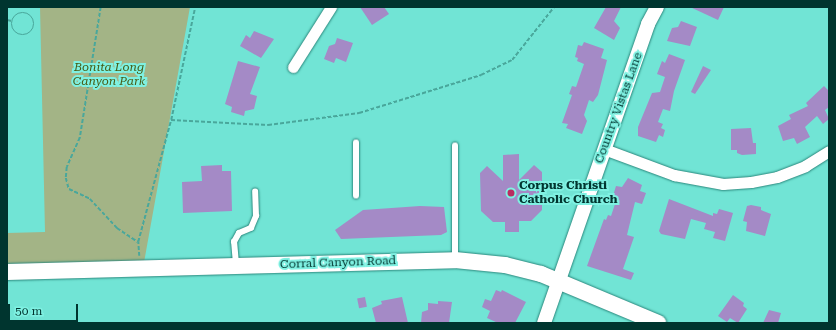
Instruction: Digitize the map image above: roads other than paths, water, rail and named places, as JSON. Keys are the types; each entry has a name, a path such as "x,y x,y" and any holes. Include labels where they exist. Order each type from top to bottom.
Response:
{"main road":[{"name":"Corral Canyon Road","path":"7,272 454,260 505,265 557,281 658,323"}],"street":[{"path":"294,67 331,7"},
{"name":"Country Vistas Lane","path":"544,323 557,281 656,7"},
{"path":"604,149 674,175 723,184 751,182 778,177 805,166 829,151"}],"lane":[{"path":"356,143 356,196"},
{"path":"454,260 455,146"},
{"path":"236,267 234,242 239,233 251,228 256,216 255,192"}],"place":[{"name":"Corpus Christi Catholic Church","path":"511,193"}],"park label":[{"name":"Bonita Long Canyon Park","path":"109,75"}]}
